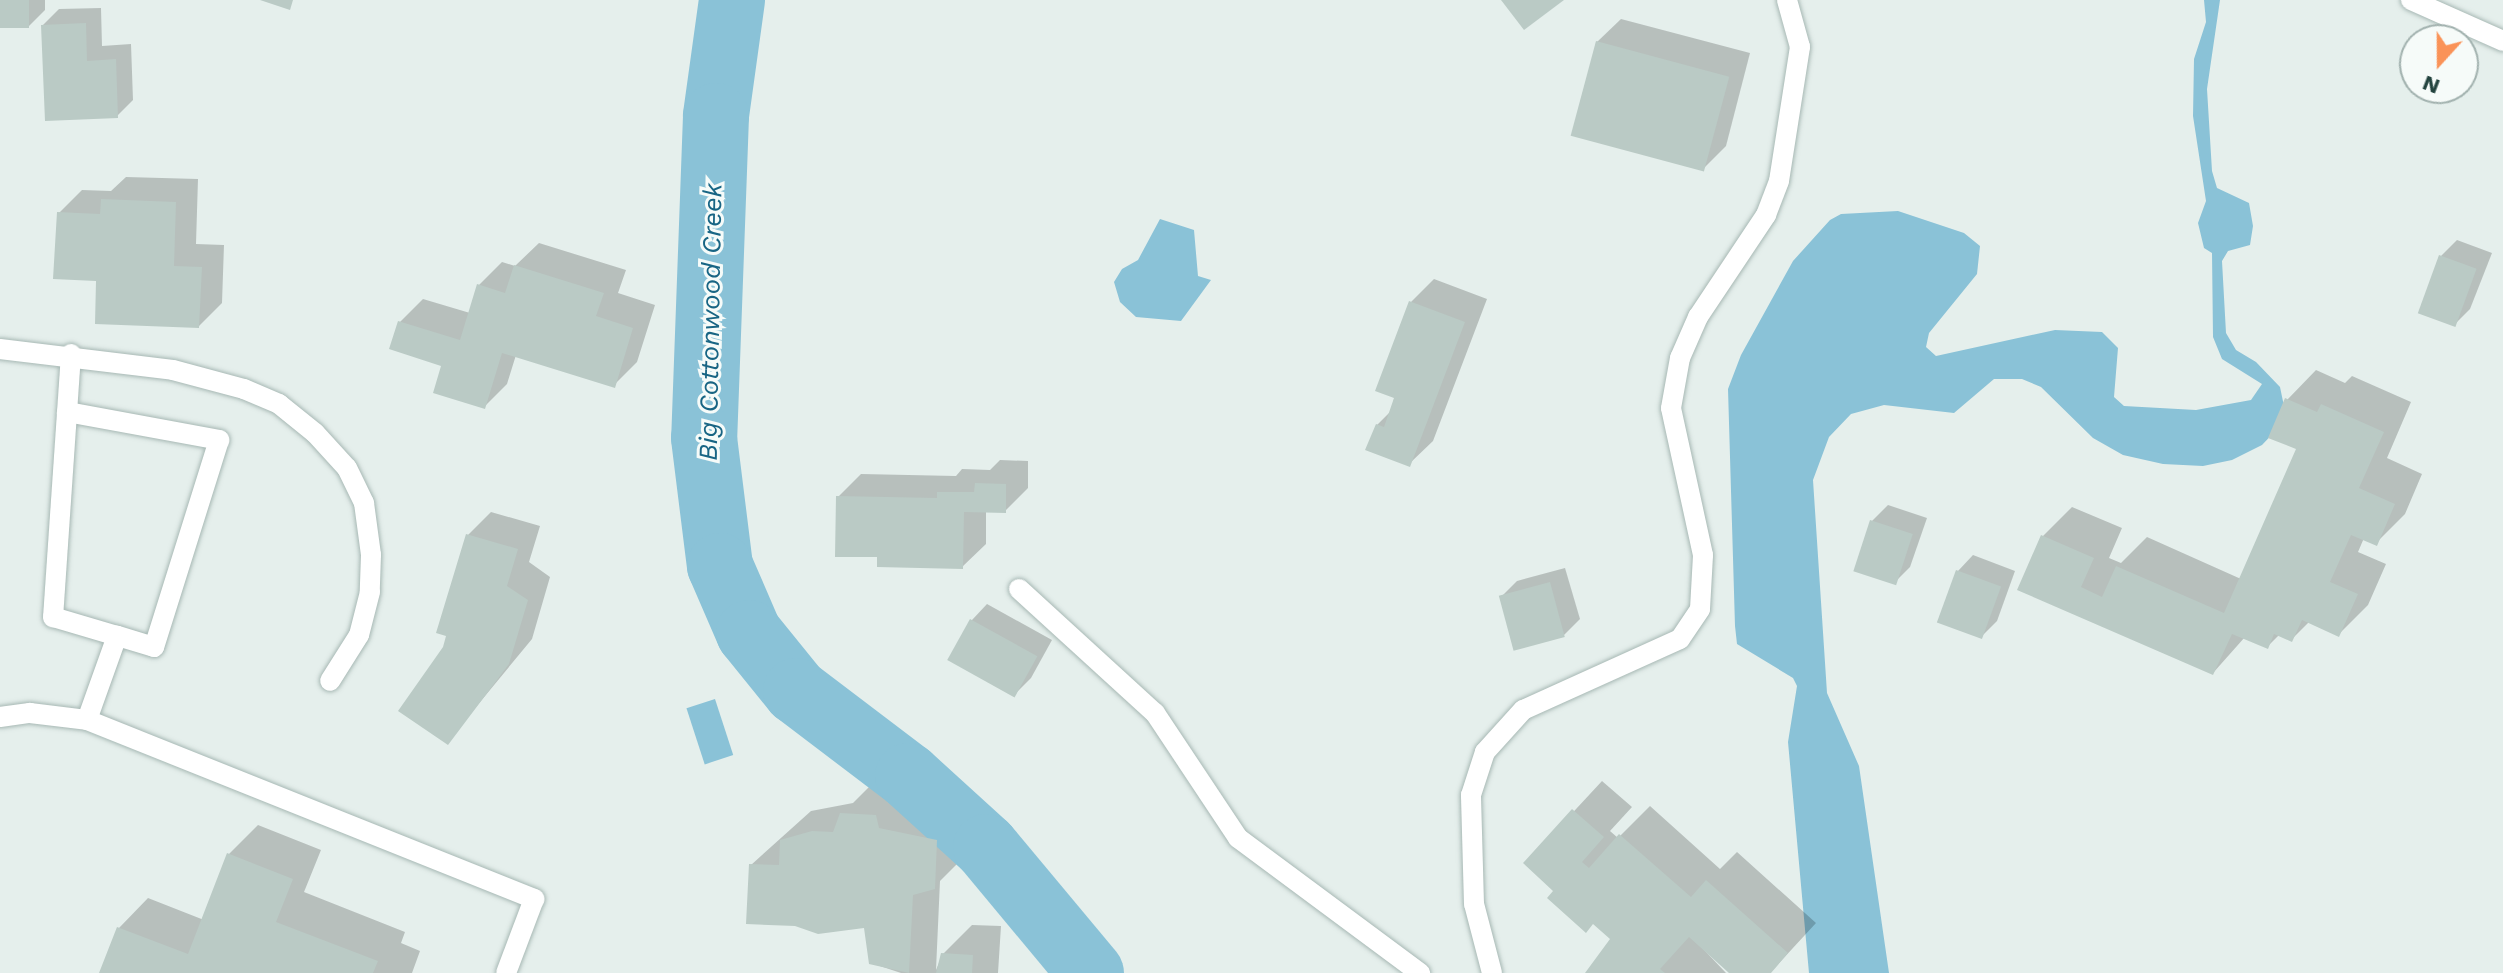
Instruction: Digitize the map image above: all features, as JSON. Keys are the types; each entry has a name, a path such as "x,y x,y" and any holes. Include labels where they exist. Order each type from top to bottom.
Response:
{"lane":[{"path":"1492,973 1474,888 1471,795 1485,752 1523,710 1680,639 1700,609 1703,555 1671,408 1680,358 1698,317 1766,215 1779,181 1800,47 1787,0"},
{"path":"2411,0 2503,41"},
{"path":"0,349 71,354 173,370 244,389 279,404 347,468 364,503 370,592 359,635 330,681"},
{"path":"67,412 219,440 154,647 53,617 67,412 71,354"},
{"path":"1019,589 1155,713 1238,838 1420,973"},
{"path":"87,720 117,636"},
{"path":"0,717 30,713 87,720 534,899 506,973"}],"water":[{"path":"2204,0 2220,0 2207,89 2212,171 2217,188 2249,203 2253,226 2250,245 2228,251 2222,261 2226,333 2236,350 2256,362 2280,387 2285,411 2281,425 2262,445 2232,460 2203,466 2163,464 2123,455 2093,438 2041,387 2022,379 1994,379 1954,413 1884,405 1851,414 1829,437 1813,480 1827,693 1859,766 1889,973 1809,973 1788,742 1797,686 1793,678 1737,644 1735,626 1728,389 1741,355 1793,261 1830,220 1841,214 1898,211 1964,233 1980,246 1977,274 1929,333 1926,347 1936,356 2055,330 2102,332 2118,348 2114,397 2124,406 2196,410 2251,400 2262,384 2222,359 2213,337 2212,253 2204,248 2198,223 2206,201 2193,116 2194,59 2206,22"},
{"path":"1160,219 1194,230 1198,276 1211,280 1181,321 1136,317 1120,302 1114,282 1122,269 1138,260"},
{"path":"715,699 733,755 705,764 686,708"}],"building":[{"path":"0,0 29,0 29,28 0,28"},
{"path":"260,0 293,0 290,10"},
{"path":"1501,0 1564,0 1524,30"},
{"path":"86,23 87,61 116,59 118,118 45,121 41,25"},
{"path":"1596,41 1729,77 1704,171 1571,136"},
{"path":"101,199 176,202 174,266 202,267 199,328 95,324 96,281 53,279 57,212 100,214"},
{"path":"2439,255 2477,269 2455,327 2418,313"},
{"path":"514,265 604,293 596,316 633,328 615,388 502,353 485,409 433,393 441,366 389,349 398,321 460,340 477,284 505,293"},
{"path":"1409,301 1465,322 1410,467 1365,450 1376,424 1384,427 1394,398 1375,391"},
{"path":"2285,398 2317,412 2321,404 2384,432 2359,488 2395,504 2377,546 2351,535 2330,582 2358,594 2339,637 2302,620 2292,642 2274,634 2268,649 2232,634 2213,675 2017,590 2041,535 2094,558 2081,587 2102,597 2116,566 2224,613 2296,449 2268,438"},
{"path":"975,483 1006,484 1006,513 964,512 963,569 877,567 877,557 835,557 836,496 937,498 937,492 974,492"},
{"path":"1870,520 1913,534 1896,585 1853,571"},
{"path":"466,534 518,549 507,586 528,600 509,664 448,745 398,711 443,647 446,636 436,633"},
{"path":"1956,570 2001,586 1982,639 1937,623"},
{"path":"1550,582 1565,637 1514,651 1499,596"},
{"path":"970,619 1037,656 1015,697 947,660"},
{"path":"1572,809 1604,837 1582,862 1589,868 1619,834 1691,897 1706,880 1788,953 1771,973 1729,973 1689,937 1660,969 1665,973 1585,973 1610,939 1593,924 1586,933 1547,898 1553,891 1523,863"},
{"path":"840,813 876,815 879,828 937,840 935,889 913,895 909,973 869,964 864,928 818,934 795,926 746,924 749,864 779,865 780,840 812,831 833,832"},
{"path":"227,853 293,879 276,922 378,961 373,973 99,973 117,927 188,954"},
{"path":"941,953 973,955 972,973 936,973"}],"waterway":[{"name":"Big Cottonwood Creek","path":"732,0 716,116 704,438 720,566 749,633 796,691 908,776 986,847 1091,973"}]}
